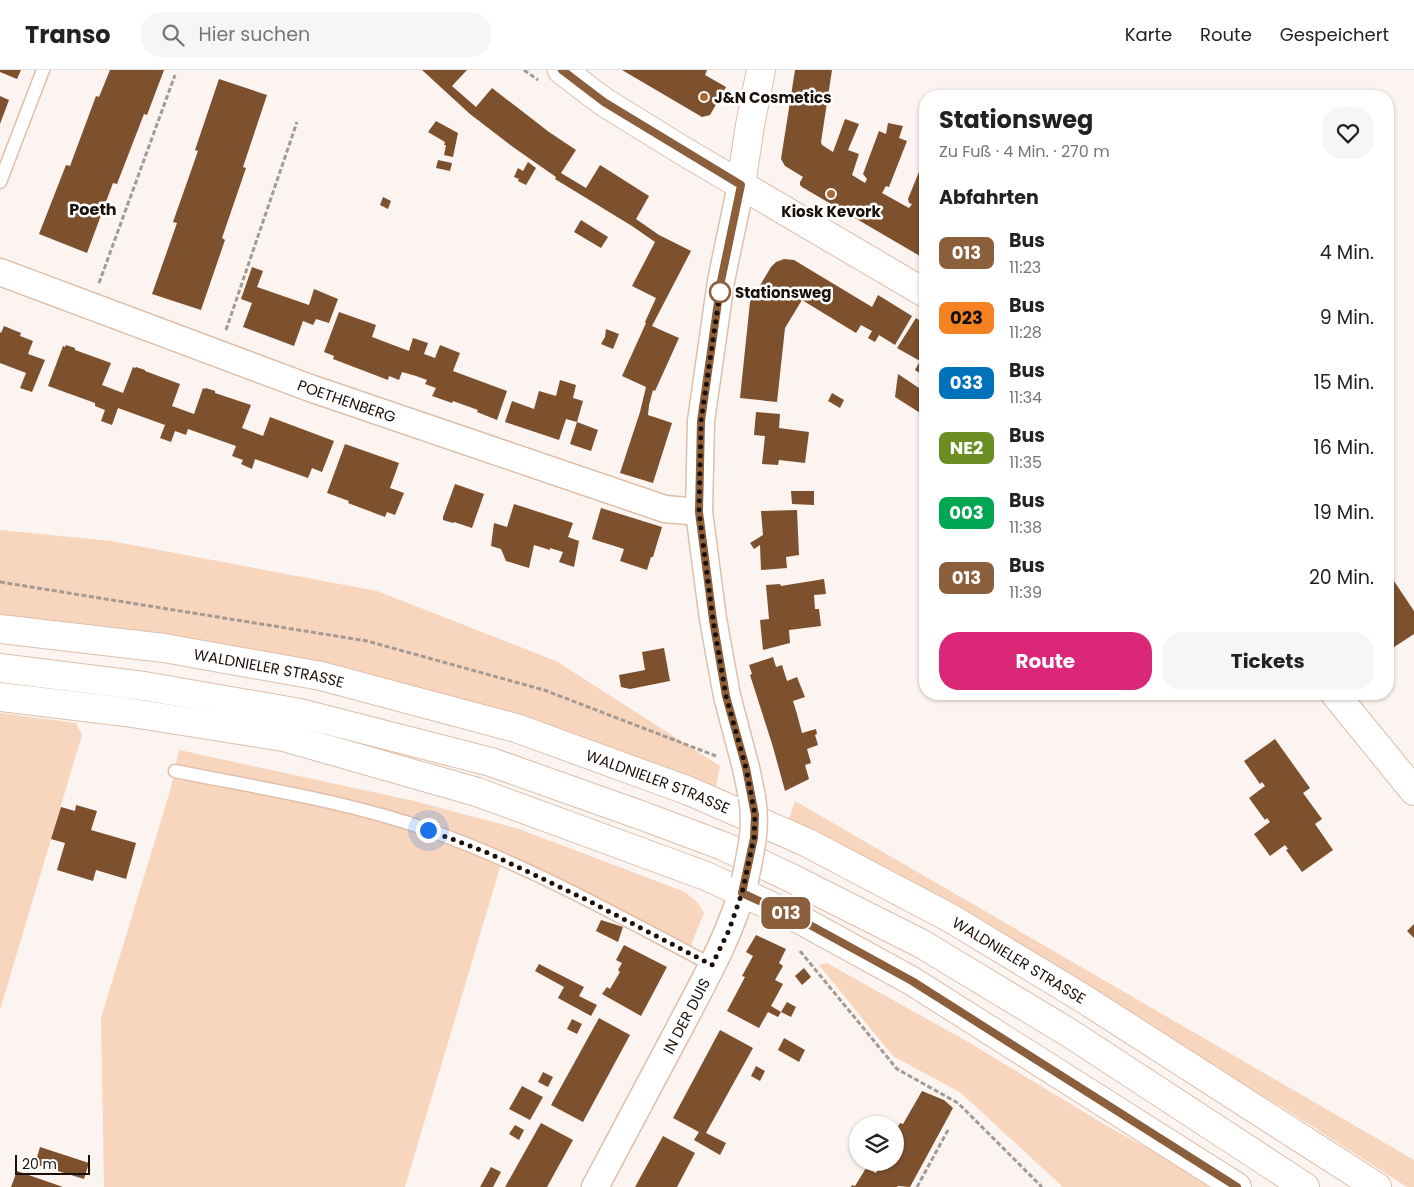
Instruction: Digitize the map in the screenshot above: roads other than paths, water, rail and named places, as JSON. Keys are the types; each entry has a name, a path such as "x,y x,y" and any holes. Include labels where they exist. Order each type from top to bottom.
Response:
{"main road":[{"path":"562,70 604,102 919,289"},
{"path":"741,185 761,70"},
{"name":"WALDNIELER STRASSE","path":"0,630 164,648 321,676 516,728 689,791 806,842 952,919 1084,999 1377,1187"},
{"path":"0,668 144,686 300,713 491,762 722,846 789,876 922,944 1071,1034 1305,1187"},
{"path":"0,697 126,712 284,737 477,792 706,876 743,886 912,981 1237,1187"},
{"path":"1340,700 1414,791"}],"street":[{"name":"IN DER DUIS","path":"595,1187 729,930 743,886 754,838 755,815 752,797 726,696 713,620 699,512 701,421 721,281 741,185"},
{"name":"POETHENBERG","path":"0,272 310,388 665,509 699,512"}],"lane":[{"path":"0,182 43,70"},
{"path":"175,771 330,802 428,830 486,852 562,888 712,965"}],"place":[{"name":"J&N Cosmetics","path":"704,97"},
{"name":"Kiosk Kevork","path":"831,194"},
{"name":"Stationsweg","path":"720,292"}],"district":[{"name":"Poeth","path":"93,209"}]}
